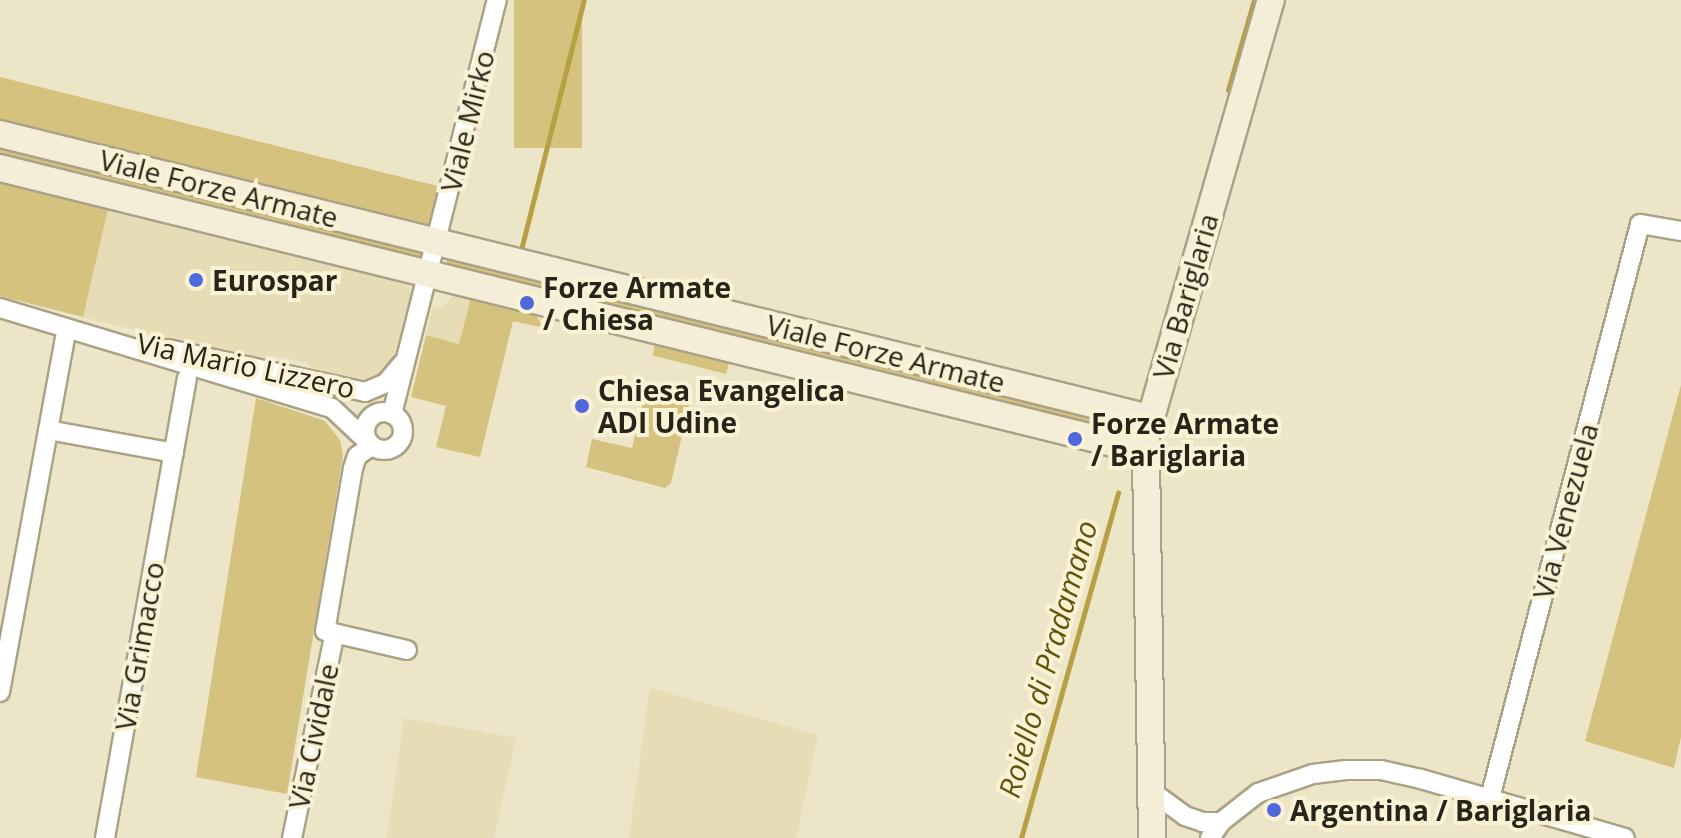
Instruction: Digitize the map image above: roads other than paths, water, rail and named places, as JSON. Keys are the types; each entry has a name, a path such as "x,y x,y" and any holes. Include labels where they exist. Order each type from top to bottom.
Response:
{"street":[{"name":"Viale Mirko","path":"437,242 497,0"},
{"name":"Via Bariglaria","path":"1152,838 1145,451 1149,418 1271,0"},
{"name":"Viale Forze Armate","path":"0,134 1149,418"},
{"name":"Viale Forze Armate","path":"0,168 1145,451"},
{"name":"Via Venezuela","path":"1490,798 1640,224 1681,231"},
{"path":"429,273 437,242"},
{"name":"Via Mario Lizzero","path":"392,414 429,273"},
{"name":"Via Mario Lizzero","path":"0,308 66,332 332,408 369,443 389,450 400,443 403,426 392,414 379,412 368,420 365,432 369,443"},
{"path":"0,692 66,332"},
{"name":"Via Mario Lizzero","path":"66,332 365,392 392,378 409,354"},
{"name":"Via Grimacco","path":"105,838 187,378"},
{"path":"48,430 174,453"},
{"name":"Via Mario Lizzero","path":"335,633 325,631 353,468 357,456 369,443"},
{"path":"335,633 407,650"},
{"name":"Via Cividale","path":"292,838 335,633"},
{"path":"1210,838 1221,822 1249,799 1282,782 1346,770 1381,770 1625,838"},
{"path":"1151,791 1185,816 1202,822 1221,822"},
{"path":"1152,838 1185,816"}],"waterway":[{"path":"522,246 584,0"},
{"name":"Roiello di Pradamano","path":"1228,90 1254,0"},
{"name":"Roiello di Pradamano","path":"1021,838 1118,492"}],"place":[{"name":"Eurospar","path":"196,280"},
{"name":"Forze Armate / Chiesa","path":"527,303"},
{"name":"Chiesa Evangelica ADI Udine","path":"582,406"},
{"name":"Forze Armate / Bariglaria","path":"1075,439"},
{"name":"Argentina / Bariglaria","path":"1274,810"}]}
